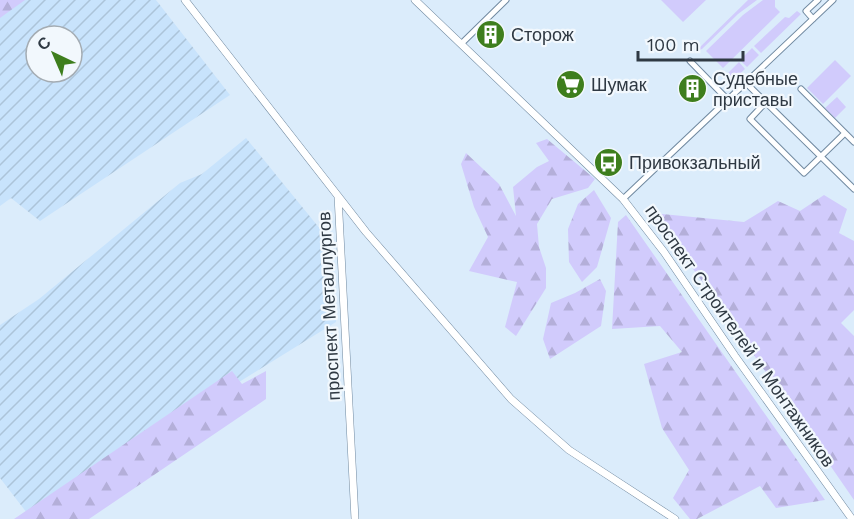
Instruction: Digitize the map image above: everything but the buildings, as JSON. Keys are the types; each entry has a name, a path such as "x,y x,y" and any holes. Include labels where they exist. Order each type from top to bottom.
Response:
{"street":[{"name":"проспект Металлургов","path":"185,0 338,196 355,519"},
{"name":"проспект Строителей и Монтажников","path":"414,0 623,199 664,252 735,356 852,519"},
{"path":"461,44 506,0"},
{"path":"813,19 806,11 818,0 826,7"},
{"name":"проспект Строителей и Монтажников","path":"623,199 833,0"},
{"path":"690,61 728,100"},
{"path":"746,83 854,189"},
{"path":"801,89 854,142"},
{"path":"766,102 750,119 804,173 845,133"},
{"path":"338,196 366,232 511,399 569,450 675,519"}],"shaded area":[{"path":"14,0 156,0 230,95 40,221 11,198 0,206 0,9"},
{"path":"246,138 325,235 336,322 27,513 0,478 0,325 39,299 180,183 202,174"}],"green space":[{"path":"0,0 25,0 0,18"},
{"path":"661,0 706,0 683,22"},
{"path":"748,0 757,0 738,14 702,49 695,52"},
{"path":"763,0 775,0 775,7 780,12 723,68 706,51 743,15"},
{"path":"797,11 801,14 761,53 754,46 785,17 789,18"},
{"path":"752,48 759,55 747,67 740,60"},
{"path":"835,60 851,76 823,104 807,88"},
{"path":"739,62 745,69 733,80 727,74"},
{"path":"837,97 846,107 835,118 825,108"},
{"path":"547,139 595,179 588,188 552,199 537,224 539,247 546,268 546,288 516,336 505,327 517,282 469,271 488,237 474,207 461,164 466,153 499,184 516,216 513,187 537,167 549,161 536,143"},
{"path":"594,190 611,218 597,267 582,282 569,262 568,229 578,204"},
{"path":"824,195 847,209 839,233 854,241 854,310 841,323 854,336 854,500 718,303 652,213 744,222 778,201 800,211"},
{"path":"626,215 825,500 776,508 760,486 697,519 690,519 673,498 689,470 662,428 644,364 682,352 660,326 612,329 618,222"},
{"path":"600,279 606,291 601,326 550,359 543,339 551,303"},
{"path":"232,371 242,384 266,371 266,399 89,519 14,519"}],"place":[{"name":"Сторож","path":"490,35"},
{"name":"Шумак","path":"570,85"},
{"name":"Судебные приставы","path":"692,89"},
{"name":"Привокзальный","path":"608,163"}]}
